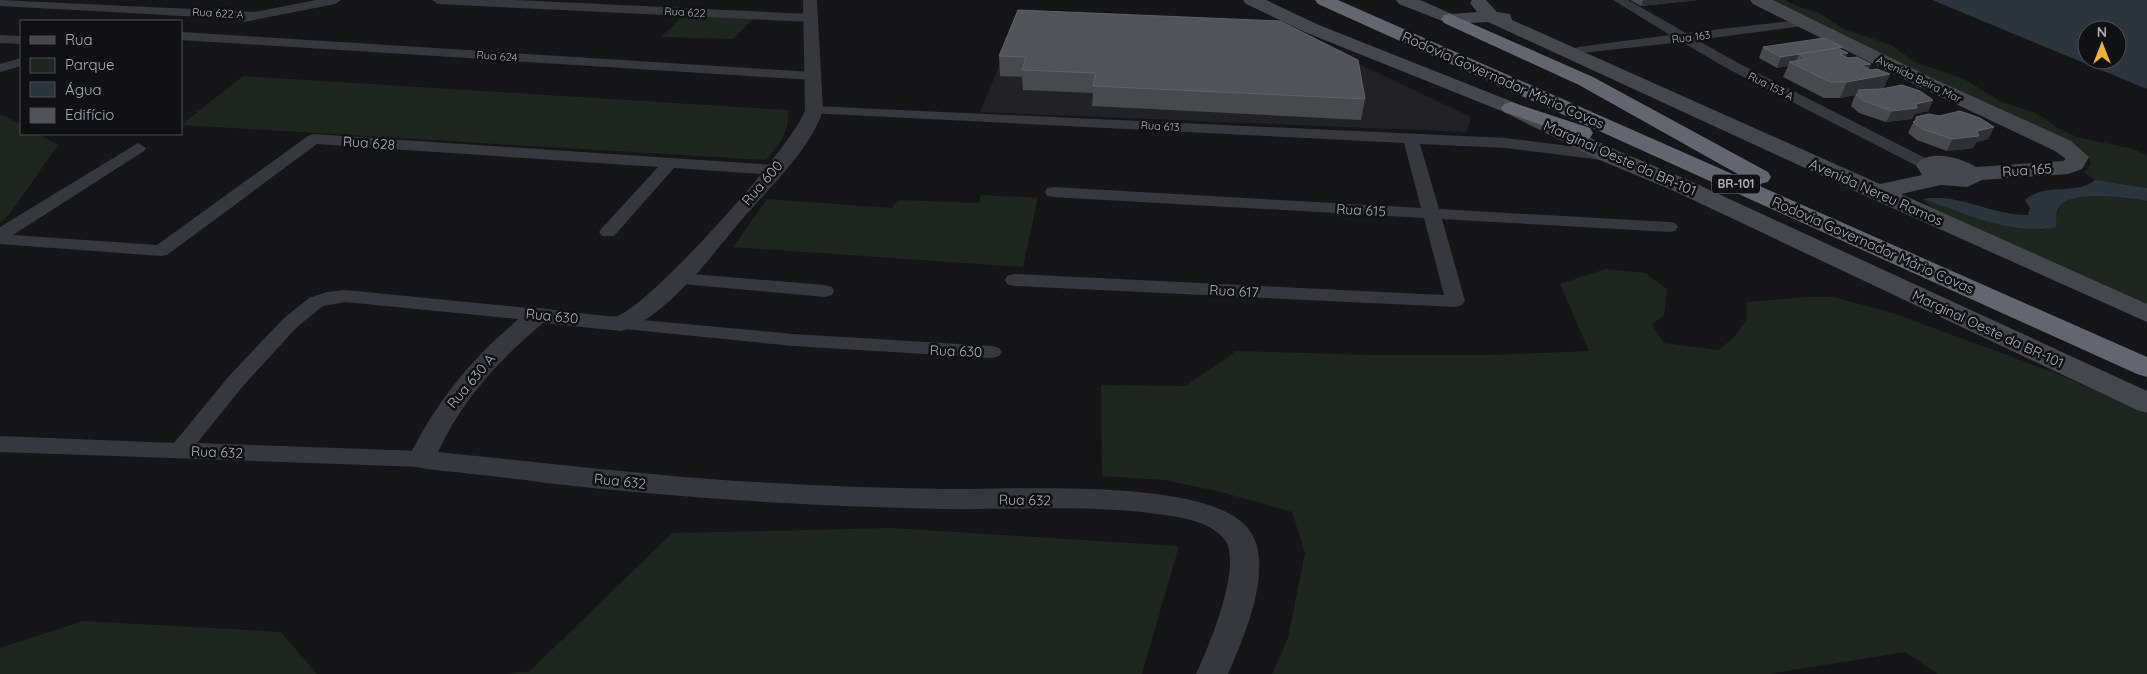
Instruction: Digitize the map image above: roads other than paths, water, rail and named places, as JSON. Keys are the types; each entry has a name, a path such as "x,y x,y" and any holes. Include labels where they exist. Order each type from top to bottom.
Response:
{"highway":[{"name":"Rodovia Governador Mário Covas","path":"1324,0 2147,350"},
{"name":"Rodovia Governador Mário Covas","path":"1348,0 1768,190 2147,368"},
{"path":"1450,19 1586,81 1666,124 1768,190"},
{"path":"1511,108 1768,190"}],"main road":[{"name":"Marginal Oeste da BR-101","path":"1252,0 1321,32 1511,108 1610,156 1680,185 2147,403"},
{"path":"1405,0 1450,19 1481,6"},
{"name":"Avenida Beira Mar","path":"1759,0 1918,79 2063,146 2078,157"},
{"name":"Avenida Nereu Ramos","path":"1481,6 1525,24 1607,67"},
{"name":"Avenida Nereu Ramos","path":"1481,6 1607,67 1876,192 2147,314"},
{"name":"Rua 165","path":"1934,171 1961,181 1972,178 1972,174 2061,168 2074,164 2078,157"},
{"path":"1876,192 1934,171"}],"street":[{"path":"182,31 335,0"},
{"name":"Rua 622","path":"438,0 811,9"},
{"name":"Rua 153 A","path":"1619,0 1735,67 1934,171"},
{"name":"Rua 622 A","path":"0,2 256,16"},
{"name":"Rua 600","path":"621,324 652,303 679,279 774,170 803,133 814,110 811,9"},
{"name":"Rua 163","path":"1578,51 1803,22"},
{"name":"Rua 624","path":"182,36 813,76"},
{"path":"0,39 20,40"},
{"path":"0,68 20,62"},
{"name":"Rua 613","path":"814,110 1506,143 1610,156"},
{"name":"Rua 613","path":"1506,143 1529,136 1543,124"},
{"path":"1412,138 1432,214"},
{"name":"Rua 628","path":"0,239 161,251 314,139 774,170"},
{"path":"0,235 138,148"},
{"path":"608,232 670,163"},
{"name":"Rua 615","path":"1053,192 1669,228"},
{"name":"Rua 617","path":"1014,280 1455,301 1432,214"},
{"path":"679,279 825,291"},
{"name":"Rua 630","path":"179,451 236,381 273,341 307,307 327,298 345,296 621,324 871,346 992,352"},
{"name":"Rua 630 A","path":"421,459 443,416 458,394 493,354 538,315"},
{"name":"Rua 632","path":"0,444 421,459 630,482 762,492 1142,503 1189,509 1218,520 1235,532 1246,559 1231,628 1212,674"}],"water":[{"path":"1932,0 2147,0 2147,89 2101,70 2127,70 2127,20 2077,20 2077,60"},
{"path":"2095,180 2147,188 2147,201 2098,196 2071,199 2062,204 2057,212 2056,227 2039,229 2005,226 1988,222 1923,199 1949,199 2002,212 2028,215 2030,208 2025,200 2033,195 2051,190 2087,185"}]}
